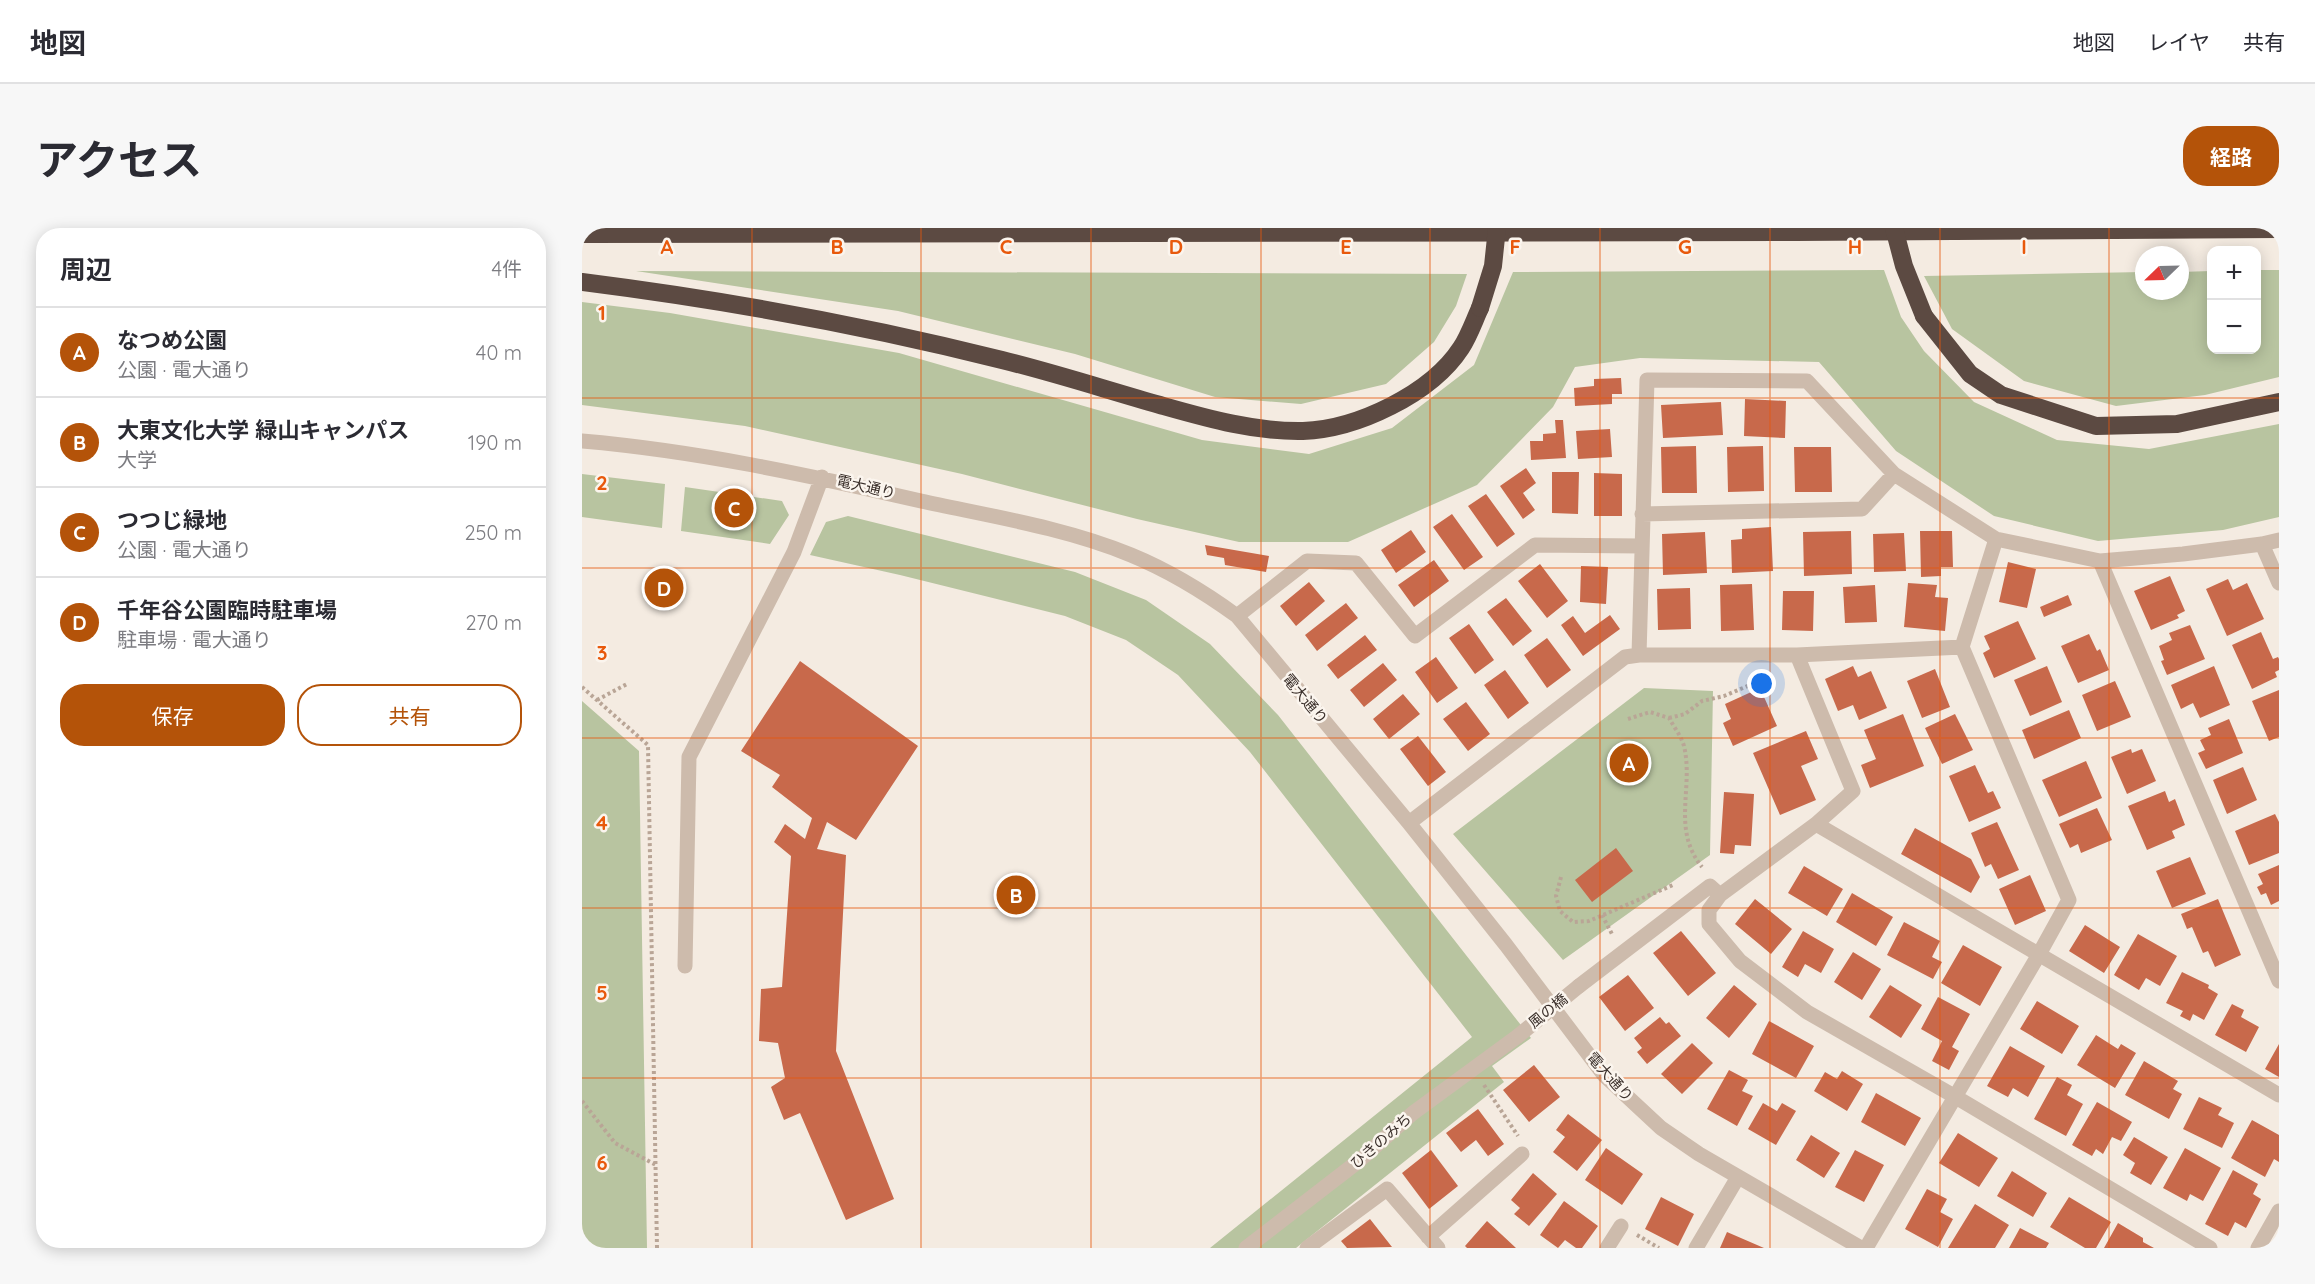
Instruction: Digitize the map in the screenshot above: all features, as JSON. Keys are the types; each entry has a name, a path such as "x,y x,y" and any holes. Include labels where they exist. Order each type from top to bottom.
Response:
{"highway":[{"path":"582,282 749,305 880,330 1004,360 1206,418 1260,429 1303,430 1330,427 1388,409 1437,377 1462,348 1480,308 1493,266 1497,228"},
{"path":"1894,228 1904,267 1924,316 1970,374 2001,395 2096,426 2177,424 2279,402"},
{"path":"582,234 2279,229"}],"street":[{"path":"1639,655 1647,380 1807,381 1894,474 1996,539 2100,561 2183,554 2279,540"},
{"name":"電大通り","path":"582,441 678,451 822,477 1087,540 1131,555 1201,590 1237,616 1409,823 1506,945 1604,1075 1661,1128 1738,1177 1861,1248"},
{"path":"1642,514 1862,509 1894,474"},
{"path":"685,966 689,757 794,552 822,477"},
{"path":"1866,1248 2069,900 1962,647 1996,539"},
{"path":"2262,544 2279,583"},
{"path":"1237,616 1307,561 1356,563 1415,636 1535,545 1641,546"},
{"path":"2100,561 2279,981"},
{"path":"1409,823 1625,657 1639,655 1797,655 1962,647"},
{"path":"1797,655 1853,791 1816,824 1720,895 1709,910 1709,924 1740,961 1807,1012 2210,1248"},
{"path":"1816,824 2279,1095"},
{"name":"風の橋","path":"1518,1036 1579,986 1710,886 1720,895"},
{"name":"ひきのみち","path":"1246,1248 1360,1160 1413,1113 1518,1036"},
{"path":"1307,1248 1387,1189 1433,1243 1522,1154"},
{"path":"1696,1248 1738,1177"},
{"path":"2258,1248 2279,1211"},
{"path":"1607,1248 1621,1226"}],"path":[{"path":"1628,719 1650,712 1669,718 1685,714 1702,701 1724,696 1757,682 1755,656"},
{"path":"597,700 627,684"},
{"path":"582,687 648,745 657,1248"},
{"path":"1669,718 1683,743 1685,752 1684,815 1688,844 1704,870 1696,874"},
{"path":"1561,877 1556,896 1560,911 1573,922 1589,921 1679,882"},
{"path":"1602,915 1611,933"},
{"path":"1473,1069 1517,1134 1522,1154"},
{"path":"582,1101 615,1143 656,1165"}],"green space":[{"path":"1884,270 1901,317 1924,351 1974,402 2057,440 2149,449 2279,424 2279,517 2223,530 2098,541 1994,516 1896,451 1819,362 1640,358 1575,367 1553,407 1477,485 1348,542 1239,542 1137,519 962,474 745,426 582,405 582,302 670,313 899,353 1202,440 1309,454 1392,428 1474,365 1513,272"},
{"path":"2261,270 2279,270 2279,377 2205,395 2116,406 2024,381 1952,329 1924,276 2135,272 2135,300 2189,300 2189,272 2207,271 2207,354 2261,354"},
{"path":"636,271 1467,274 1456,306 1434,342 1386,384 1301,404 1215,397 1075,354 898,311"},
{"path":"582,474 665,484 662,528 582,517"},
{"path":"685,487 782,501 789,515 770,544 681,531"},
{"path":"848,516 1075,572 1146,600 1210,644 1278,715 1531,1038 1492,1066 1504,1082 1296,1248 1210,1248 1472,1037 1250,752 1178,675 1126,640 1065,616 810,555 826,522"},
{"path":"1644,688 1713,691 1710,855 1563,960 1453,834"},
{"path":"582,701 639,751 647,1248 582,1248"}],"building":[{"path":"1621,378 1622,394 1612,394 1612,404 1575,406 1574,388 1594,386 1594,379"},
{"path":"1745,399 1786,401 1785,438 1744,436"},
{"path":"1721,402 1723,435 1663,438 1661,405"},
{"path":"1555,420 1563,420 1566,458 1531,460 1530,441 1543,441 1543,434 1556,433"},
{"path":"1610,429 1612,457 1578,459 1576,431"},
{"path":"1696,446 1697,493 1662,493 1661,447"},
{"path":"1763,446 1764,491 1728,492 1727,447"},
{"path":"1794,447 1831,447 1832,492 1795,492"},
{"path":"1526,468 1536,483 1523,493 1535,510 1523,519 1500,486"},
{"path":"1552,472 1579,472 1578,514 1552,513"},
{"path":"1594,473 1622,474 1622,516 1594,516"},
{"path":"1486,494 1515,534 1497,547 1468,506"},
{"path":"1452,514 1483,557 1464,570 1433,527"},
{"path":"1771,527 1773,571 1732,573 1731,540 1742,539 1742,529"},
{"path":"1411,530 1426,552 1396,573 1381,550"},
{"path":"1851,531 1852,574 1804,576 1803,532"},
{"path":"1920,531 1952,531 1953,567 1941,567 1941,576 1921,577"},
{"path":"1705,532 1707,573 1663,575 1662,534"},
{"path":"1904,533 1906,571 1874,572 1873,534"},
{"path":"1205,545 1269,556 1266,572 1225,565 1224,558 1207,555"},
{"path":"1434,560 1449,581 1414,607 1398,585"},
{"path":"2008,562 2036,569 2027,608 1999,602"},
{"path":"1540,564 1568,601 1547,618 1518,581"},
{"path":"1581,566 1608,567 1606,604 1580,602"},
{"path":"2170,576 2185,611 2177,615 2179,618 2151,630 2134,591"},
{"path":"2228,579 2233,590 2247,583 2264,619 2227,636 2206,589"},
{"path":"1309,582 1325,601 1296,626 1280,606"},
{"path":"1908,583 1937,585 1935,597 1948,598 1945,631 1904,627"},
{"path":"1752,584 1754,630 1721,631 1720,585"},
{"path":"1875,585 1877,622 1845,623 1843,587"},
{"path":"1690,588 1691,629 1658,630 1657,589"},
{"path":"1783,591 1814,591 1813,631 1782,630"},
{"path":"2068,595 2072,605 2044,617 2040,607"},
{"path":"1506,598 1532,631 1513,646 1487,612"},
{"path":"1346,603 1358,618 1317,651 1305,635"},
{"path":"1610,615 1620,629 1583,656 1561,625 1573,616 1585,633"},
{"path":"2018,621 2036,659 1994,678 1983,653 1990,649 1984,636"},
{"path":"1469,624 1494,660 1475,674 1449,638"},
{"path":"2190,625 2205,659 2167,675 2161,661 2164,660 2159,646 2172,640 2169,633"},
{"path":"2261,632 2273,659 2278,657 2279,659 2279,670 2275,672 2277,677 2252,689 2232,645"},
{"path":"2089,634 2097,651 2100,649 2109,670 2078,683 2061,646"},
{"path":"1365,635 1377,650 1338,679 1327,665"},
{"path":"1547,638 1571,670 1547,688 1524,655"},
{"path":"1436,657 1458,688 1437,703 1415,672"},
{"path":"800,661 918,746 856,840 827,822 817,849 846,855 836,1051 894,1199 846,1220 800,1113 784,1120 771,1087 785,1078 778,1043 759,1041 761,989 782,987 791,856 774,842 785,824 805,839 812,818 772,787 780,775 741,751"},
{"path":"1383,663 1397,680 1364,707 1350,690"},
{"path":"1853,666 1858,677 1871,671 1887,708 1859,720 1853,705 1838,711 1825,679"},
{"path":"2047,666 2062,702 2030,716 2014,680"},
{"path":"2214,666 2230,705 2200,718 2193,703 2181,709 2171,685"},
{"path":"1935,669 1950,707 1922,718 1907,681"},
{"path":"1505,670 1529,703 1508,719 1484,685"},
{"path":"2115,681 2131,717 2097,731 2082,695"},
{"path":"1760,688 1777,726 1733,746 1723,723 1731,719 1725,704"},
{"path":"2279,690 2279,737 2269,741 2252,701"},
{"path":"1403,694 1420,714 1389,739 1373,719"},
{"path":"1466,702 1490,734 1468,751 1443,719"},
{"path":"2069,710 2081,738 2034,759 2022,730"},
{"path":"1903,714 1924,766 1870,788 1861,765 1876,759 1864,730"},
{"path":"1955,714 1973,750 1942,764 1925,728"},
{"path":"2229,719 2243,753 2206,769 2198,753 2205,750 2200,740 2211,735 2208,728"},
{"path":"1806,731 1818,759 1801,766 1816,800 1780,815 1753,753"},
{"path":"1418,736 1446,772 1428,786 1400,749"},
{"path":"2131,749 2132,753 2142,749 2156,781 2127,794 2111,757"},
{"path":"2086,761 2102,798 2059,817 2042,780"},
{"path":"1975,765 1988,793 1993,791 2001,808 1969,822 1949,776"},
{"path":"2243,767 2257,800 2227,814 2213,780"},
{"path":"2165,791 2169,802 2175,799 2185,825 2172,831 2175,838 2147,850 2128,806"},
{"path":"1724,792 1754,794 1751,846 1735,845 1734,854 1720,853"},
{"path":"2097,808 2112,840 2081,853 2078,844 2070,848 2059,824"},
{"path":"2275,814 2279,822 2279,853 2249,865 2235,831"},
{"path":"1997,822 2019,870 1998,879 1991,864 1985,867 1971,833"},
{"path":"1915,828 1971,859 1980,877 1971,893 1901,854"},
{"path":"1616,848 1633,871 1592,902 1575,880"},
{"path":"2190,857 2206,894 2172,908 2156,871"},
{"path":"2279,865 2279,901 2271,905 2266,893 2261,895 2257,887 2263,884 2258,874"},
{"path":"1804,866 1843,889 1827,916 1788,893"},
{"path":"2030,875 2046,911 2015,925 1999,889"},
{"path":"1852,893 1893,917 1876,946 1836,922"},
{"path":"1755,899 1792,929 1771,954 1735,924"},
{"path":"2218,899 2241,955 2215,967 2208,951 2203,953 2192,927 2187,929 2181,914"},
{"path":"1904,922 1940,941 1932,957 1942,962 1933,979 1887,955"},
{"path":"2085,925 2120,947 2104,973 2069,951"},
{"path":"1681,931 1716,973 1688,996 1653,953"},
{"path":"1803,931 1834,949 1821,973 1805,964 1798,977 1782,967"},
{"path":"2138,934 2177,956 2160,986 2146,978 2139,990 2114,975"},
{"path":"1963,945 2002,967 1980,1006 1941,983"},
{"path":"1853,952 1881,969 1862,1000 1834,982"},
{"path":"2182,972 2209,985 2208,988 2218,994 2204,1020 2193,1014 2190,1021 2180,1016 2183,1011 2166,1003"},
{"path":"1628,975 1654,1008 1625,1031 1599,997"},
{"path":"1734,985 1757,1004 1729,1038 1706,1018"},
{"path":"1890,985 1922,1005 1901,1038 1869,1017"},
{"path":"1938,997 1970,1014 1952,1047 1959,1051 1949,1070 1932,1061 1942,1041 1921,1029"},
{"path":"2037,1001 2079,1026 2062,1054 2020,1029"},
{"path":"2232,1004 2244,1010 2241,1017 2259,1027 2246,1052 2215,1035"},
{"path":"1660,1017 1666,1024 1669,1022 1681,1036 1647,1064 1637,1052 1642,1048 1634,1038"},
{"path":"1769,1021 1814,1046 1796,1078 1752,1054"},
{"path":"2096,1035 2118,1049 2121,1044 2136,1053 2115,1088 2077,1065"},
{"path":"1692,1043 1713,1063 1682,1094 1661,1074"},
{"path":"2279,1044 2279,1077 2265,1069"},
{"path":"2010,1046 2045,1066 2028,1097 2013,1088 2008,1097 1987,1086"},
{"path":"2144,1061 2178,1081 2173,1089 2182,1094 2169,1119 2125,1095"},
{"path":"1534,1065 1560,1097 1529,1122 1503,1090"},
{"path":"1729,1070 1748,1080 1742,1091 1753,1096 1737,1126 1707,1109"},
{"path":"1842,1071 1863,1084 1847,1111 1814,1091 1825,1072 1837,1079"},
{"path":"2057,1077 2072,1085 2067,1095 2083,1104 2066,1136 2034,1119"},
{"path":"1876,1093 1921,1118 1905,1146 1861,1122"},
{"path":"2199,1097 2222,1108 2218,1115 2234,1123 2222,1148 2183,1129"},
{"path":"2097,1102 2132,1122 2121,1141 2112,1137 2103,1154 2096,1149 2092,1156 2072,1145"},
{"path":"1763,1103 1777,1111 1782,1103 1796,1111 1776,1145 1748,1129"},
{"path":"1478,1109 1504,1144 1488,1156 1476,1140 1461,1152 1446,1133"},
{"path":"1568,1114 1602,1140 1577,1171 1553,1152 1565,1137 1556,1130"},
{"path":"2252,1120 2279,1135 2279,1162 2274,1159 2265,1177 2231,1158"},
{"path":"1958,1133 1998,1158 1979,1187 1939,1163"},
{"path":"1811,1135 1840,1153 1824,1178 1796,1160"},
{"path":"2134,1137 2168,1157 2151,1185 2130,1173 2135,1163 2123,1155"},
{"path":"1606,1148 1643,1174 1622,1205 1585,1180"},
{"path":"2185,1148 2221,1168 2203,1201 2190,1194 2187,1201 2163,1188"},
{"path":"1431,1150 1458,1186 1429,1209 1402,1173"},
{"path":"1855,1150 1884,1165 1864,1202 1835,1187"},
{"path":"2233,1170 2258,1184 2253,1194 2261,1199 2246,1228 2235,1222 2228,1236 2205,1224"},
{"path":"2012,1171 2047,1193 2033,1217 1997,1196"},
{"path":"1533,1173 1557,1194 1529,1226 1514,1214 1520,1208 1511,1200"},
{"path":"1927,1189 1947,1199 1940,1212 1953,1219 1938,1247 1905,1229"},
{"path":"1661,1197 1694,1214 1678,1246 1645,1229"},
{"path":"2069,1197 2111,1222 2096,1248 2085,1248 2050,1227"},
{"path":"1564,1201 1598,1226 1582,1248 1576,1248 1565,1240 1558,1248 1540,1235"},
{"path":"1975,1204 2009,1225 1995,1248 1948,1248"},
{"path":"1370,1219 1392,1247 1347,1248 1341,1241"},
{"path":"1487,1221 1516,1248 1467,1248 1465,1246"},
{"path":"2118,1223 2143,1238 2143,1242 2154,1248 2104,1248"},
{"path":"2020,1228 2049,1243 2046,1248 2009,1248"},
{"path":"1727,1232 1764,1248 1720,1248"}],"place":[{"name":"つつじ緑地","path":"734,508"},
{"name":"千年谷公園臨時駐車場","path":"664,588"},
{"name":"なつめ公園","path":"1629,763"},
{"name":"大東文化大学 緑山キャンパス","path":"1016,895"}]}
